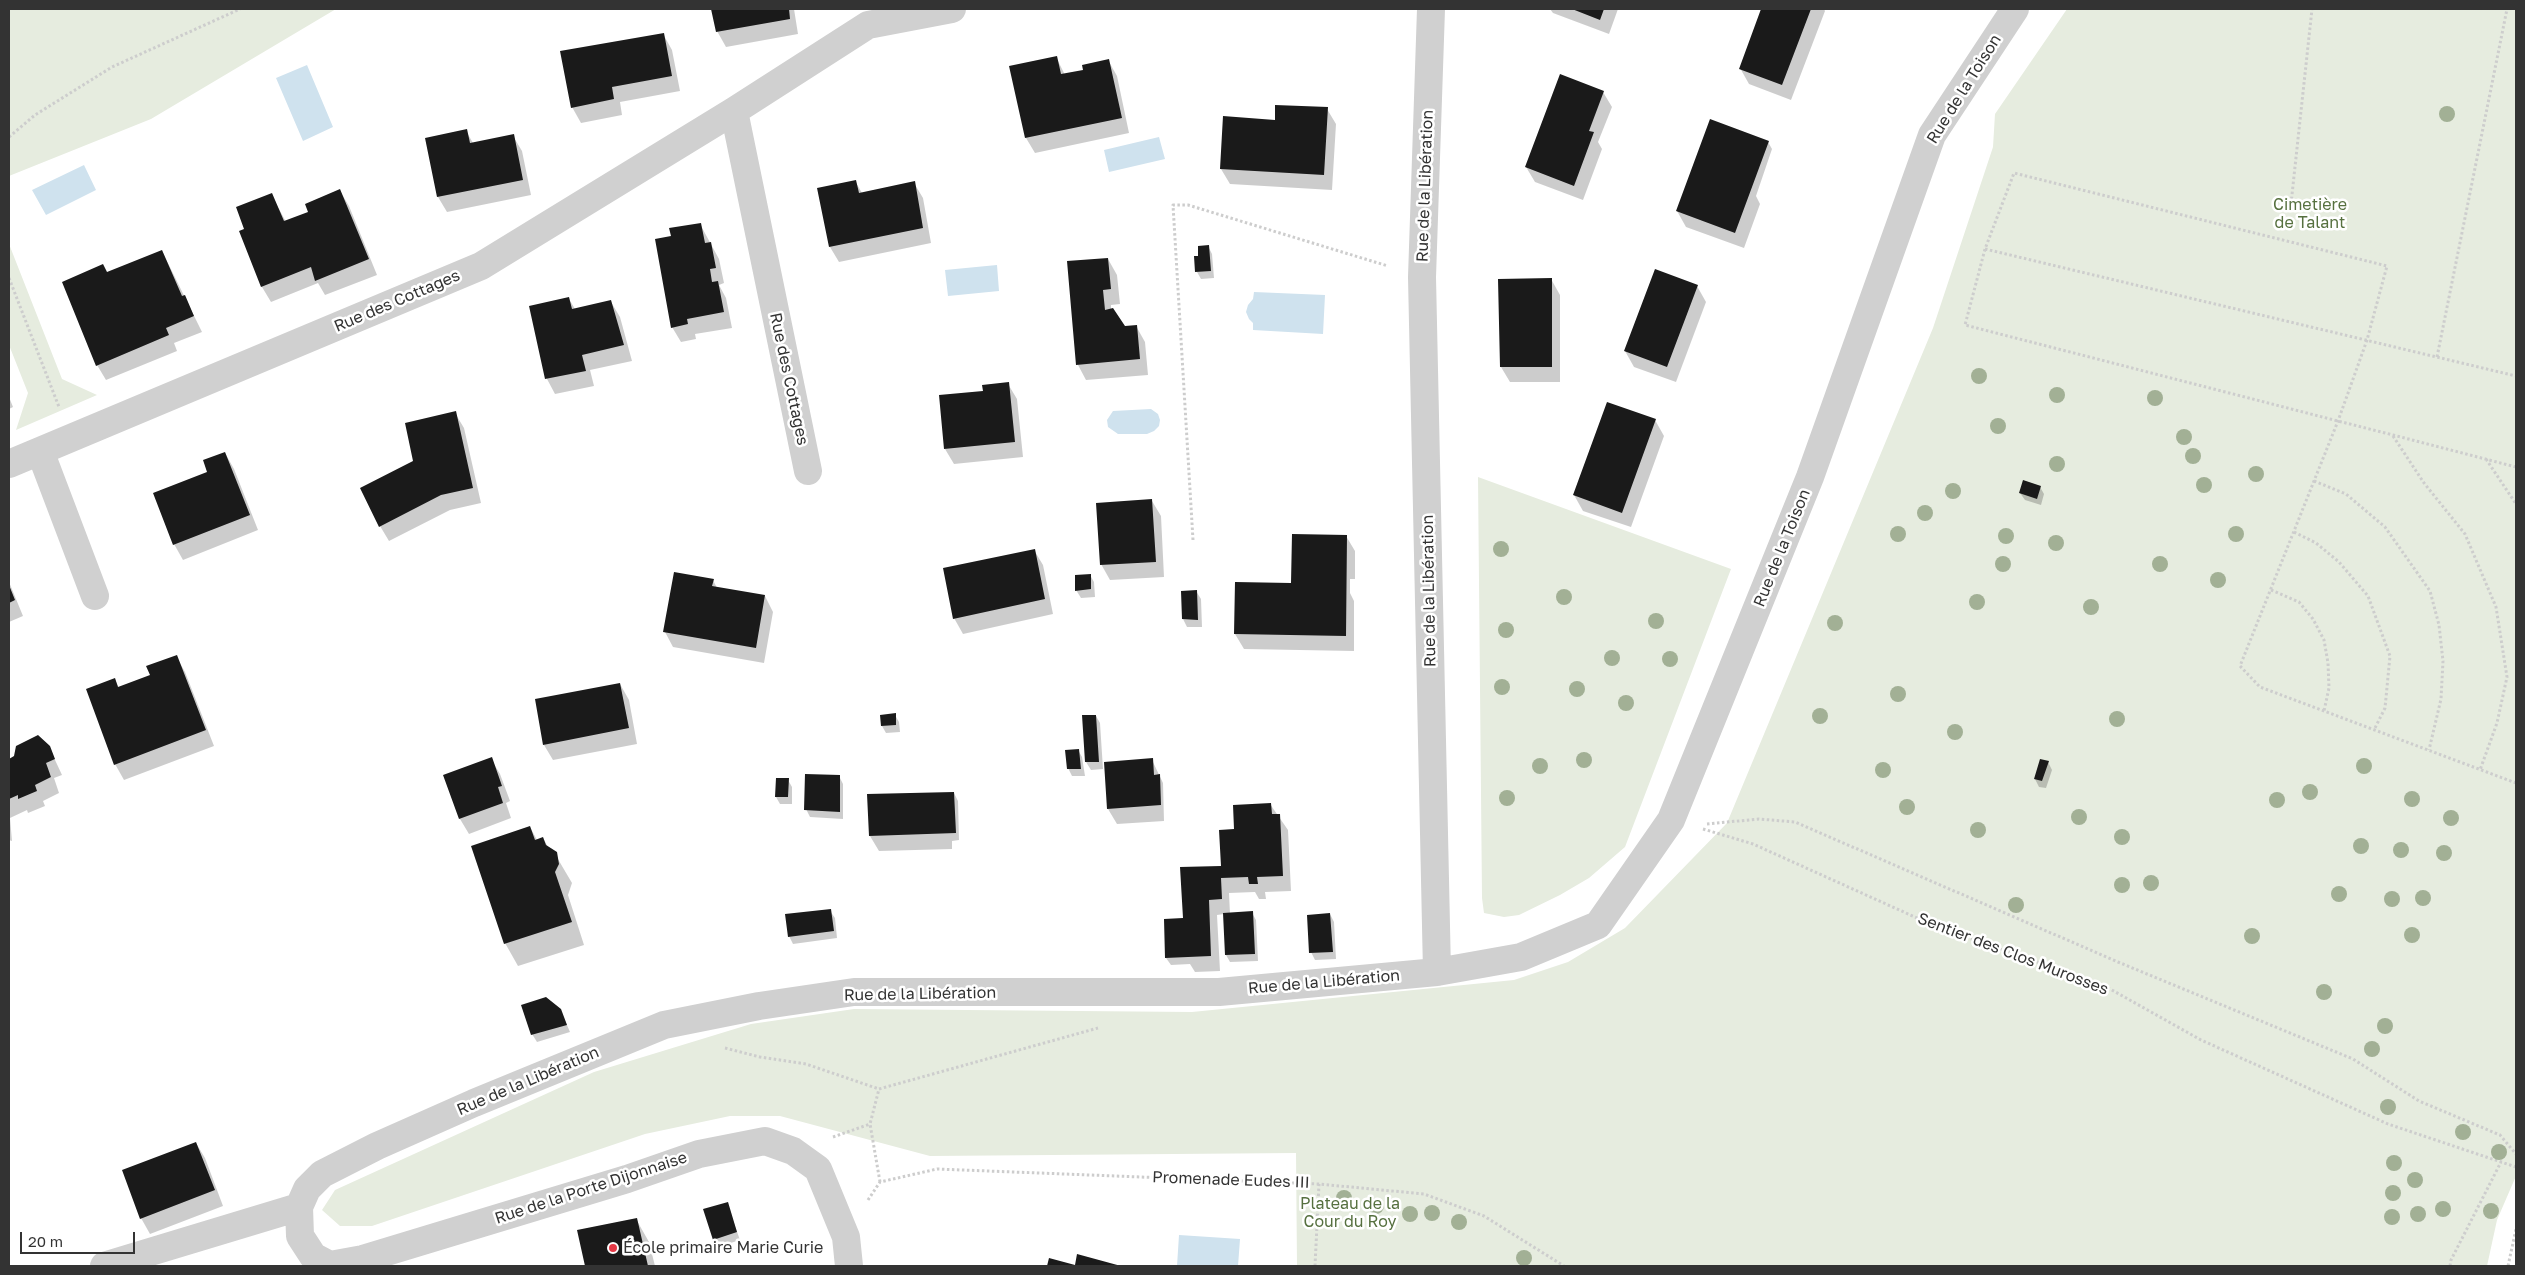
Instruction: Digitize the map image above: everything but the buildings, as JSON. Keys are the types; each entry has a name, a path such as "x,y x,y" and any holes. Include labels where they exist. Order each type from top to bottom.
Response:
{"street":[{"name":"Rue des Cottages","path":"9,464 481,266 734,111 868,25 952,9"},
{"name":"Rue de la Libération","path":"299,1206 307,1189 322,1174 377,1146 474,1103 673,1023 759,1006 854,992 1219,992 1437,972 1422,277 1431,9"},
{"name":"Rue de la Toison","path":"1437,972 1521,957 1598,925 1671,820 1810,477 1932,135 2014,9"},
{"name":"Rue des Cottages","path":"734,111 808,471"},
{"path":"40,450 95,596"},
{"name":"Rue de la Porte Dijonnaise","path":"299,1206 300,1236 312,1256 330,1265 363,1259 589,1190 699,1154 764,1141 793,1151 818,1168 846,1236 849,1266"},
{"path":"104,1266 299,1206"}],"path":[{"path":"9,137 35,115 112,67 240,9"},
{"path":"2291,204 2312,9"},
{"path":"2438,358 2507,9"},
{"path":"2516,467 2393,435 2338,421 1965,325 1985,249 2014,173 2387,266 2367,340 2338,421 2240,666 2260,687 2516,783"},
{"path":"1193,540 1173,206 1188,205 1422,277"},
{"path":"1985,249 2516,376"},
{"path":"9,278 71,438"},
{"path":"2393,435 2424,482 2465,534 2496,607 2507,677 2497,723 2480,770"},
{"path":"2486,459 2516,504"},
{"path":"2314,481 2346,494 2385,527 2430,591 2439,625 2443,661 2442,699 2429,750"},
{"path":"2294,532 2316,543 2339,562 2368,596 2390,656 2385,708 2374,730"},
{"path":"2271,590 2299,602 2313,619 2324,640 2328,663 2329,688 2324,711"},
{"path":"1671,820 1709,824 1759,819 1795,822 2118,962 2353,1059 2419,1101 2500,1135 2516,1154"},
{"name":"Sentier des Clos Murosses","path":"1671,820 1753,844 1937,927 2103,985 2201,1040 2388,1124 2516,1167"},
{"path":"722,1048 760,1057 806,1064 879,1089 1099,1027"},
{"name":"Promenade Eudes III","path":"879,1089 870,1124 880,1182 936,1169 1319,1184 1424,1194 1484,1216 1564,1266"},
{"path":"2450,1266 2451,1260 2501,1162"},
{"path":"1315,1266 1319,1184"},
{"path":"2508,1266 2516,1229"}],"green space":[{"path":"9,9 336,9 151,119 9,176"},
{"path":"2067,9 2516,9 2516,1176 2497,1220 2487,1266 1297,1266 1296,1153 930,1156 780,1116 730,1116 645,1134 372,1226 340,1226 322,1210 335,1190 594,1072 751,1024 854,1009 1192,1012 1514,980 1568,962 1625,928 1727,823 1933,328 1993,147 1995,114"},
{"path":"9,244 62,379 97,395 16,430 28,393 9,345"},
{"path":"1478,477 1731,569 1625,847 1589,878 1560,895 1519,915 1504,917 1484,913 1482,898"}],"water":[{"path":"307,65 333,127 303,141 276,78"},
{"path":"1159,137 1165,159 1109,172 1104,150"},
{"path":"84,165 96,190 46,215 32,190"},
{"path":"997,265 999,291 948,296 945,270"},
{"path":"1254,292 1325,295 1323,334 1253,330 1253,323 1246,312 1248,305 1253,299"},
{"path":"1151,409 1158,414 1160,420 1159,426 1147,434 1118,434 1108,427 1107,420 1113,411"},
{"path":"1179,1235 1240,1239 1238,1266 1177,1266"}],"place":[{"name":"École primaire Marie Curie","path":"613,1248"}],"park label":[{"name":"Cimetière de Talant","path":"2310,214"},
{"name":"Plateau de la Cour du Roy","path":"1350,1213"}]}
